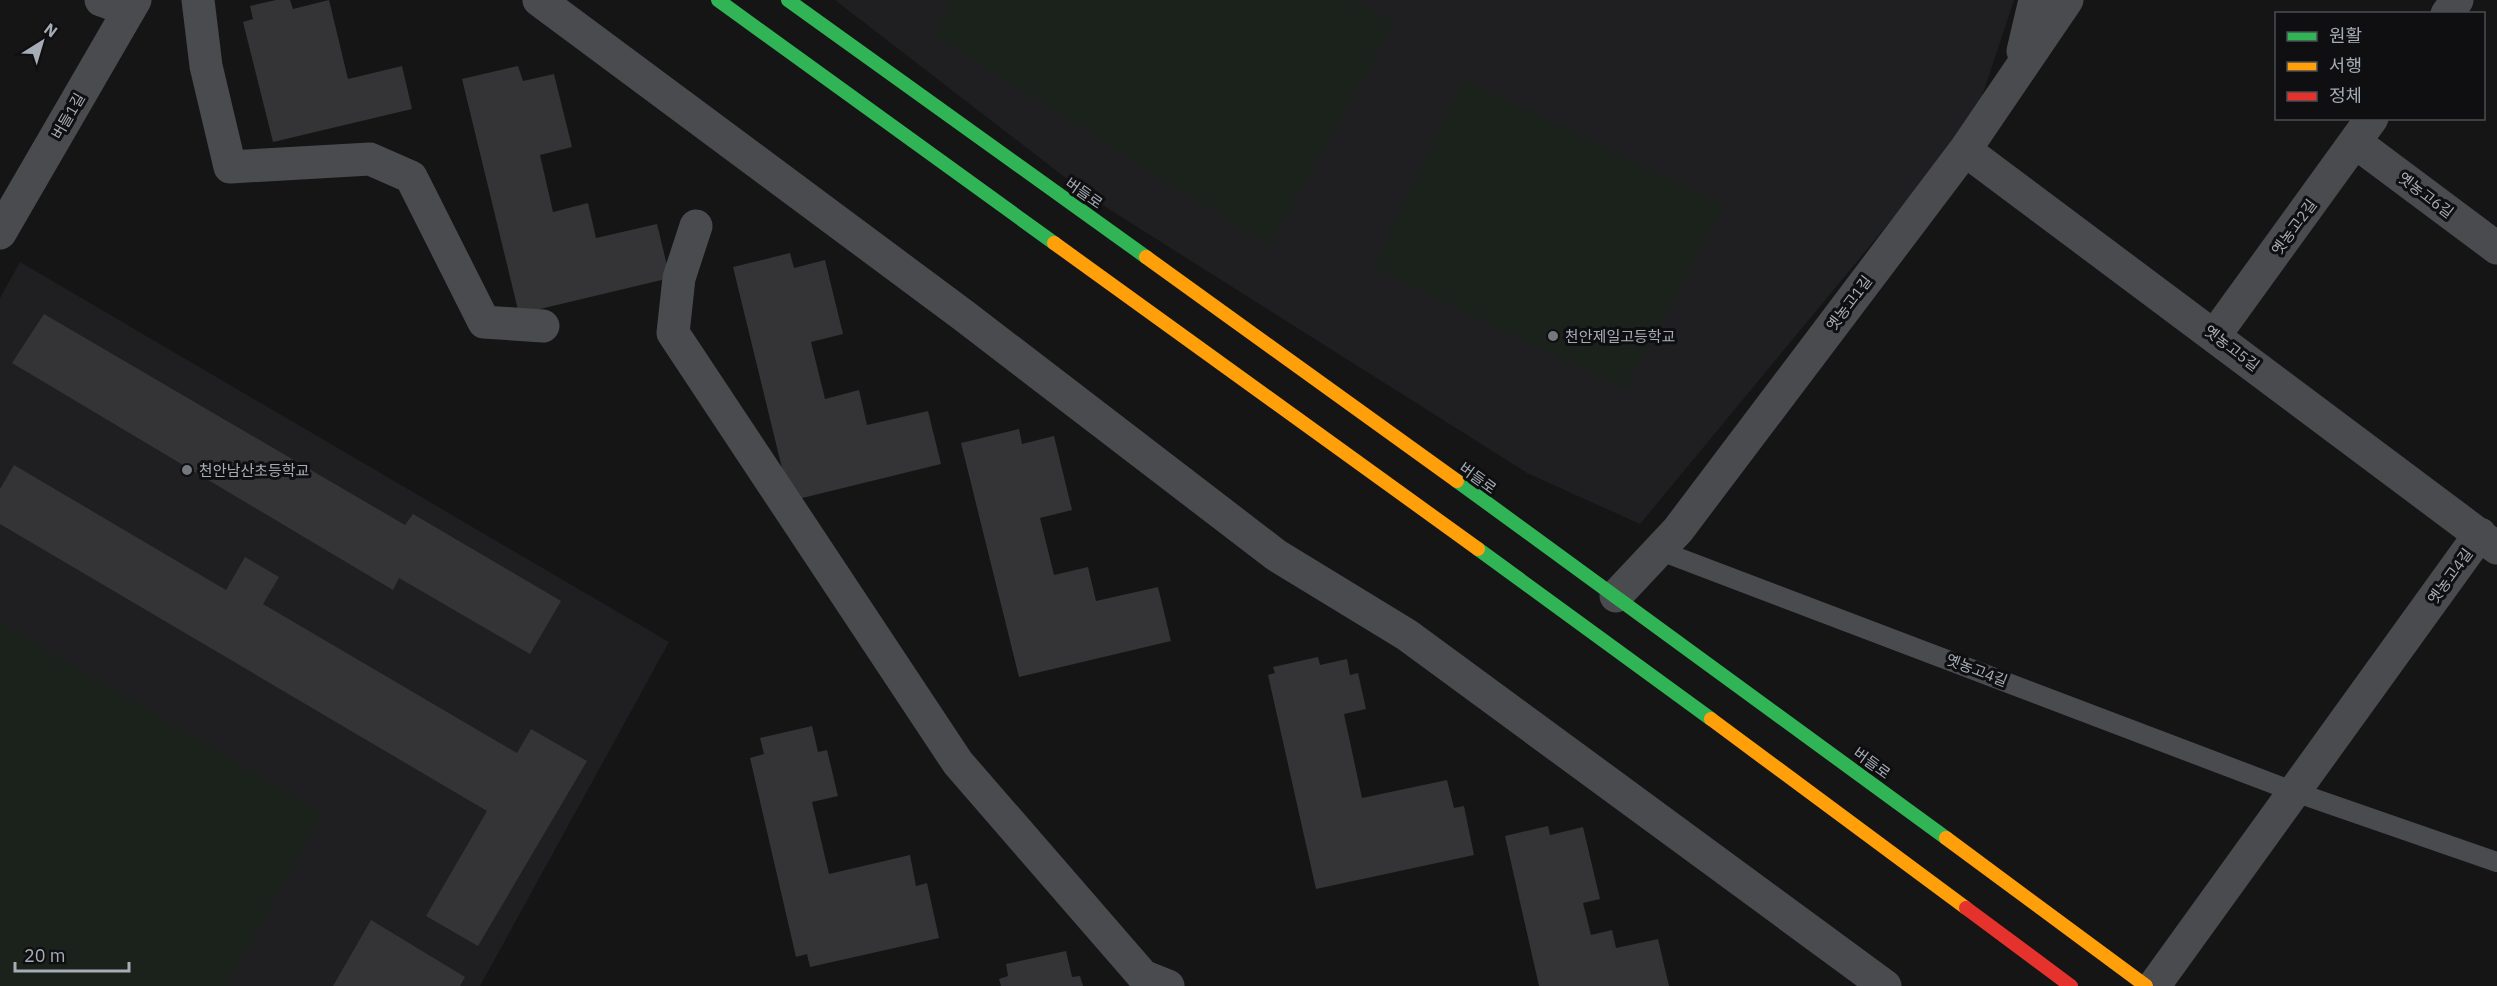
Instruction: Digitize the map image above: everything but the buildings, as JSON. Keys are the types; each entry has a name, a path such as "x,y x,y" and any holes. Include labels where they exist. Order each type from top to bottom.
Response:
{"street":[{"path":"198,0 206,66 230,167 370,159 411,177 484,322 543,326"},
{"path":"539,0 963,315 1276,555 1407,635 1885,986"},
{"path":"718,0 1596,634 2071,986"},
{"name":"버들로","path":"789,0 1249,330 1464,489 1616,596 2146,986"},
{"path":"2018,69 2035,0"},
{"name":"옛농고1길","path":"1616,596 1678,530 1965,150 2067,0"},
{"name":"버들1길","path":"0,233 122,3"},
{"name":"옛농고6길","path":"2363,130 2497,248"},
{"name":"옛농고2길","path":"2215,335 2363,130"},
{"name":"옛농고5길","path":"1965,150 2488,541"},
{"path":"696,226 679,278 673,333 958,763 1143,976 1168,986"},
{"name":"옛농고4길","path":"2154,986 2295,792 2488,541"}],"lane":[{"name":"옛농고4길","path":"1658,550 2295,792 2497,862"}],"shaded area":[{"name":"천안제일고등학교","path":"835,0 2014,0 1974,120 1640,524 1527,473 1093,199"},
{"path":"950,0 1352,0 1396,21 1269,246 935,36"},
{"path":"1464,79 1724,206 1625,389 1373,268"},
{"name":"천안남산초등학교","path":"20,262 669,642 480,986 0,986 0,298"},
{"path":"0,622 322,813 227,986 0,986"}],"traffic: fast":[{"path":"718,0 1054,243"},
{"path":"788,0 1146,257"},
{"path":"1457,481 1946,838"},
{"path":"1478,549 1711,719"}],"traffic: slow":[{"path":"1054,243 1478,549"},
{"path":"1146,257 1457,481"},
{"path":"1711,719 1966,908"},
{"path":"1946,838 2146,986"}],"traffic: jam":[{"path":"1966,908 2071,986"}],"place":[{"name":"천안제일고등학교","path":"1553,336"},
{"name":"천안남산초등학교","path":"187,470"}]}
